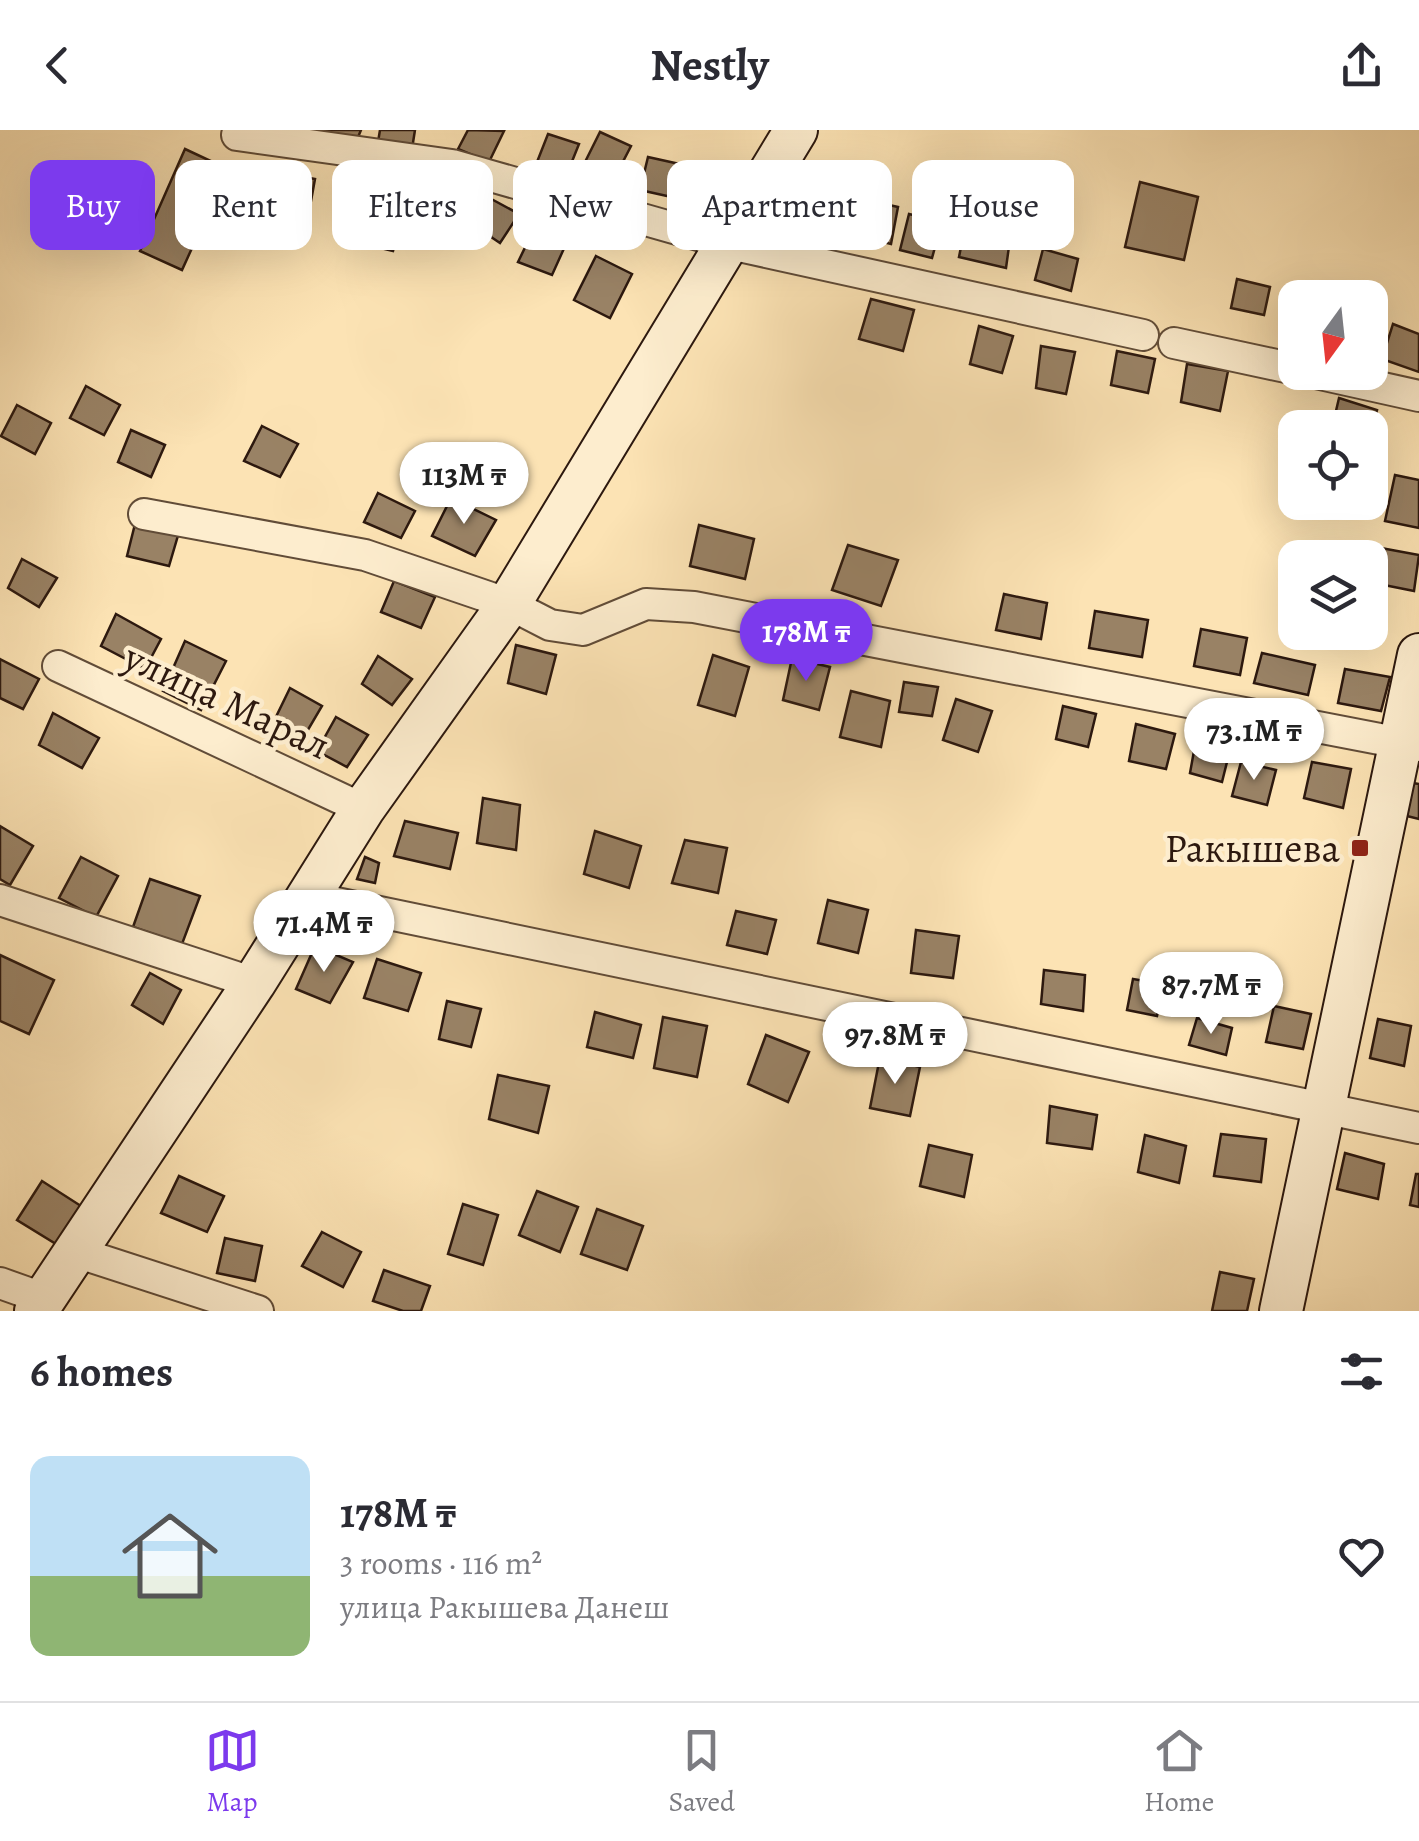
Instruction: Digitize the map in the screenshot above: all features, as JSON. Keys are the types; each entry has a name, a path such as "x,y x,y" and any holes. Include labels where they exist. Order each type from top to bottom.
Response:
{"street":[{"path":"779,160 796,130"},
{"path":"236,135 452,165 667,226"},
{"path":"0,1283 40,1305 254,983 363,809 508,604 726,250"},
{"path":"757,250 1144,335"},
{"path":"1174,343 1278,365"},
{"path":"1388,389 1419,396"},
{"path":"144,514 365,555 508,604 550,625 583,630 646,604 694,607 1409,745"},
{"path":"1281,1311 1322,1108 1409,745 1419,655"},
{"name":"улица Марал","path":"58,666 363,809"},
{"path":"307,897 1419,1128"},
{"path":"0,900 254,983"},
{"path":"76,1252 258,1311"}],"building":[{"path":"320,130 361,130 356,142"},
{"path":"380,130 415,130 412,149 378,142"},
{"path":"468,130 504,131 490,160 458,149"},
{"path":"600,132 631,146 624,160 586,160"},
{"path":"548,134 579,144 573,160 538,160"},
{"path":"185,149 209,160 180,160"},
{"path":"648,157 667,161 667,196 647,192"},
{"path":"175,172 175,250 191,250 182,270 140,251 155,250 155,217"},
{"path":"1140,182 1198,197 1184,260 1125,247"},
{"path":"493,200 513,211 513,223 500,243 493,238"},
{"path":"892,206 898,207 892,239"},
{"path":"909,214 912,215 912,250 934,250 932,258 900,250"},
{"path":"524,250 563,250 552,275 518,262"},
{"path":"960,250 1008,250 1006,268 959,257"},
{"path":"1043,250 1078,259 1071,291 1035,280"},
{"path":"596,256 632,274 610,318 574,300"},
{"path":"1237,279 1270,287 1264,315 1231,308"},
{"path":"871,299 914,310 903,351 859,339"},
{"path":"1393,324 1419,334 1419,372 1388,361"},
{"path":"979,326 1013,336 1002,373 970,364"},
{"path":"1041,346 1075,352 1066,394 1036,388"},
{"path":"1117,351 1155,359 1148,393 1111,385"},
{"path":"1187,364 1228,371 1220,411 1181,402"},
{"path":"86,386 120,405 104,435 70,418"},
{"path":"1339,398 1377,410 1336,410"},
{"path":"17,405 51,423 35,454 1,436"},
{"path":"262,426 298,444 280,477 244,461"},
{"path":"131,430 165,445 151,477 118,462"},
{"path":"1395,475 1419,480 1419,528 1385,521"},
{"path":"378,493 415,511 401,538 364,522"},
{"path":"451,498 496,520 475,556 432,536"},
{"path":"136,520 179,532 169,566 127,556"},
{"path":"699,525 754,539 745,579 690,566"},
{"path":"848,545 898,560 881,606 832,590"},
{"path":"1388,549 1419,555 1414,591 1388,586"},
{"path":"22,559 57,578 39,607 8,588"},
{"path":"394,581 435,597 421,628 381,612"},
{"path":"1004,594 1047,603 1041,639 996,630"},
{"path":"1095,611 1148,620 1142,657 1089,648"},
{"path":"116,614 161,639 145,669 101,646"},
{"path":"1201,629 1247,638 1240,675 1194,666"},
{"path":"185,641 226,661 201,710 163,691"},
{"path":"516,645 556,655 546,694 508,683"},
{"path":"1262,653 1315,665 1308,695 1254,683"},
{"path":"713,655 749,667 735,716 698,705"},
{"path":"378,656 412,679 392,705 362,684"},
{"path":"792,658 830,667 819,710 783,700"},
{"path":"0,659 39,679 23,709 0,698"},
{"path":"1345,669 1390,677 1381,711 1338,703"},
{"path":"904,682 938,687 932,716 899,712"},
{"path":"290,688 322,706 302,740 273,723"},
{"path":"851,691 890,701 881,747 840,737"},
{"path":"956,699 992,711 978,752 943,740"},
{"path":"1063,706 1096,714 1088,747 1056,739"},
{"path":"53,713 99,738 82,768 39,745"},
{"path":"336,717 368,735 347,767 317,751"},
{"path":"1136,724 1175,734 1166,769 1129,761"},
{"path":"1196,740 1231,746 1222,782 1190,773"},
{"path":"1241,762 1276,770 1267,805 1232,796"},
{"path":"1312,762 1351,769 1343,808 1304,798"},
{"path":"1413,783 1419,784 1419,819 1407,816"},
{"path":"483,798 520,805 516,850 477,843"},
{"path":"405,821 458,833 450,869 394,856"},
{"path":"0,826 33,846 10,885 0,879"},
{"path":"595,831 641,846 629,888 584,874"},
{"path":"685,840 727,848 718,893 672,883"},
{"path":"81,857 118,876 96,917 59,898"},
{"path":"365,857 379,863 375,883 357,879"},
{"path":"150,879 200,896 182,944 133,927"},
{"path":"828,900 868,910 858,953 818,943"},
{"path":"736,911 776,920 767,954 727,945"},
{"path":"916,930 959,936 953,978 911,973"},
{"path":"315,946 353,962 330,1003 296,989"},
{"path":"0,955 54,980 29,1034 0,1021"},
{"path":"377,959 421,973 408,1011 364,998"},
{"path":"1044,970 1085,975 1083,1011 1041,1004"},
{"path":"150,973 181,990 163,1024 132,1005"},
{"path":"1133,979 1163,984 1157,1016 1127,1010"},
{"path":"447,1001 481,1009 471,1047 439,1039"},
{"path":"1274,1006 1311,1014 1303,1049 1266,1042"},
{"path":"595,1012 641,1025 633,1058 587,1047"},
{"path":"663,1017 707,1026 697,1077 654,1068"},
{"path":"1197,1018 1232,1028 1226,1055 1189,1045"},
{"path":"1378,1019 1411,1026 1404,1066 1370,1058"},
{"path":"766,1035 809,1052 788,1102 748,1084"},
{"path":"880,1057 920,1067 910,1116 870,1108"},
{"path":"498,1075 549,1086 538,1133 489,1119"},
{"path":"1050,1106 1097,1115 1092,1149 1047,1143"},
{"path":"1221,1134 1266,1139 1261,1182 1214,1176"},
{"path":"1145,1135 1186,1146 1179,1183 1138,1172"},
{"path":"929,1145 972,1155 964,1197 920,1186"},
{"path":"1345,1153 1384,1164 1378,1199 1337,1189"},
{"path":"1419,1174 1419,1207 1410,1205"},
{"path":"179,1176 224,1196 207,1232 161,1213"},
{"path":"42,1181 81,1206 56,1244 17,1220"},
{"path":"537,1191 578,1207 560,1252 519,1235"},
{"path":"463,1204 498,1215 483,1265 448,1254"},
{"path":"597,1209 643,1226 627,1270 581,1254"},
{"path":"322,1232 361,1252 343,1287 302,1266"},
{"path":"225,1238 262,1246 255,1281 217,1273"},
{"path":"384,1270 430,1286 421,1311 403,1311 373,1301"},
{"path":"1220,1272 1254,1279 1247,1311 1212,1311"}],"place":[{"name":"Ракышева","path":"1360,848"}]}
